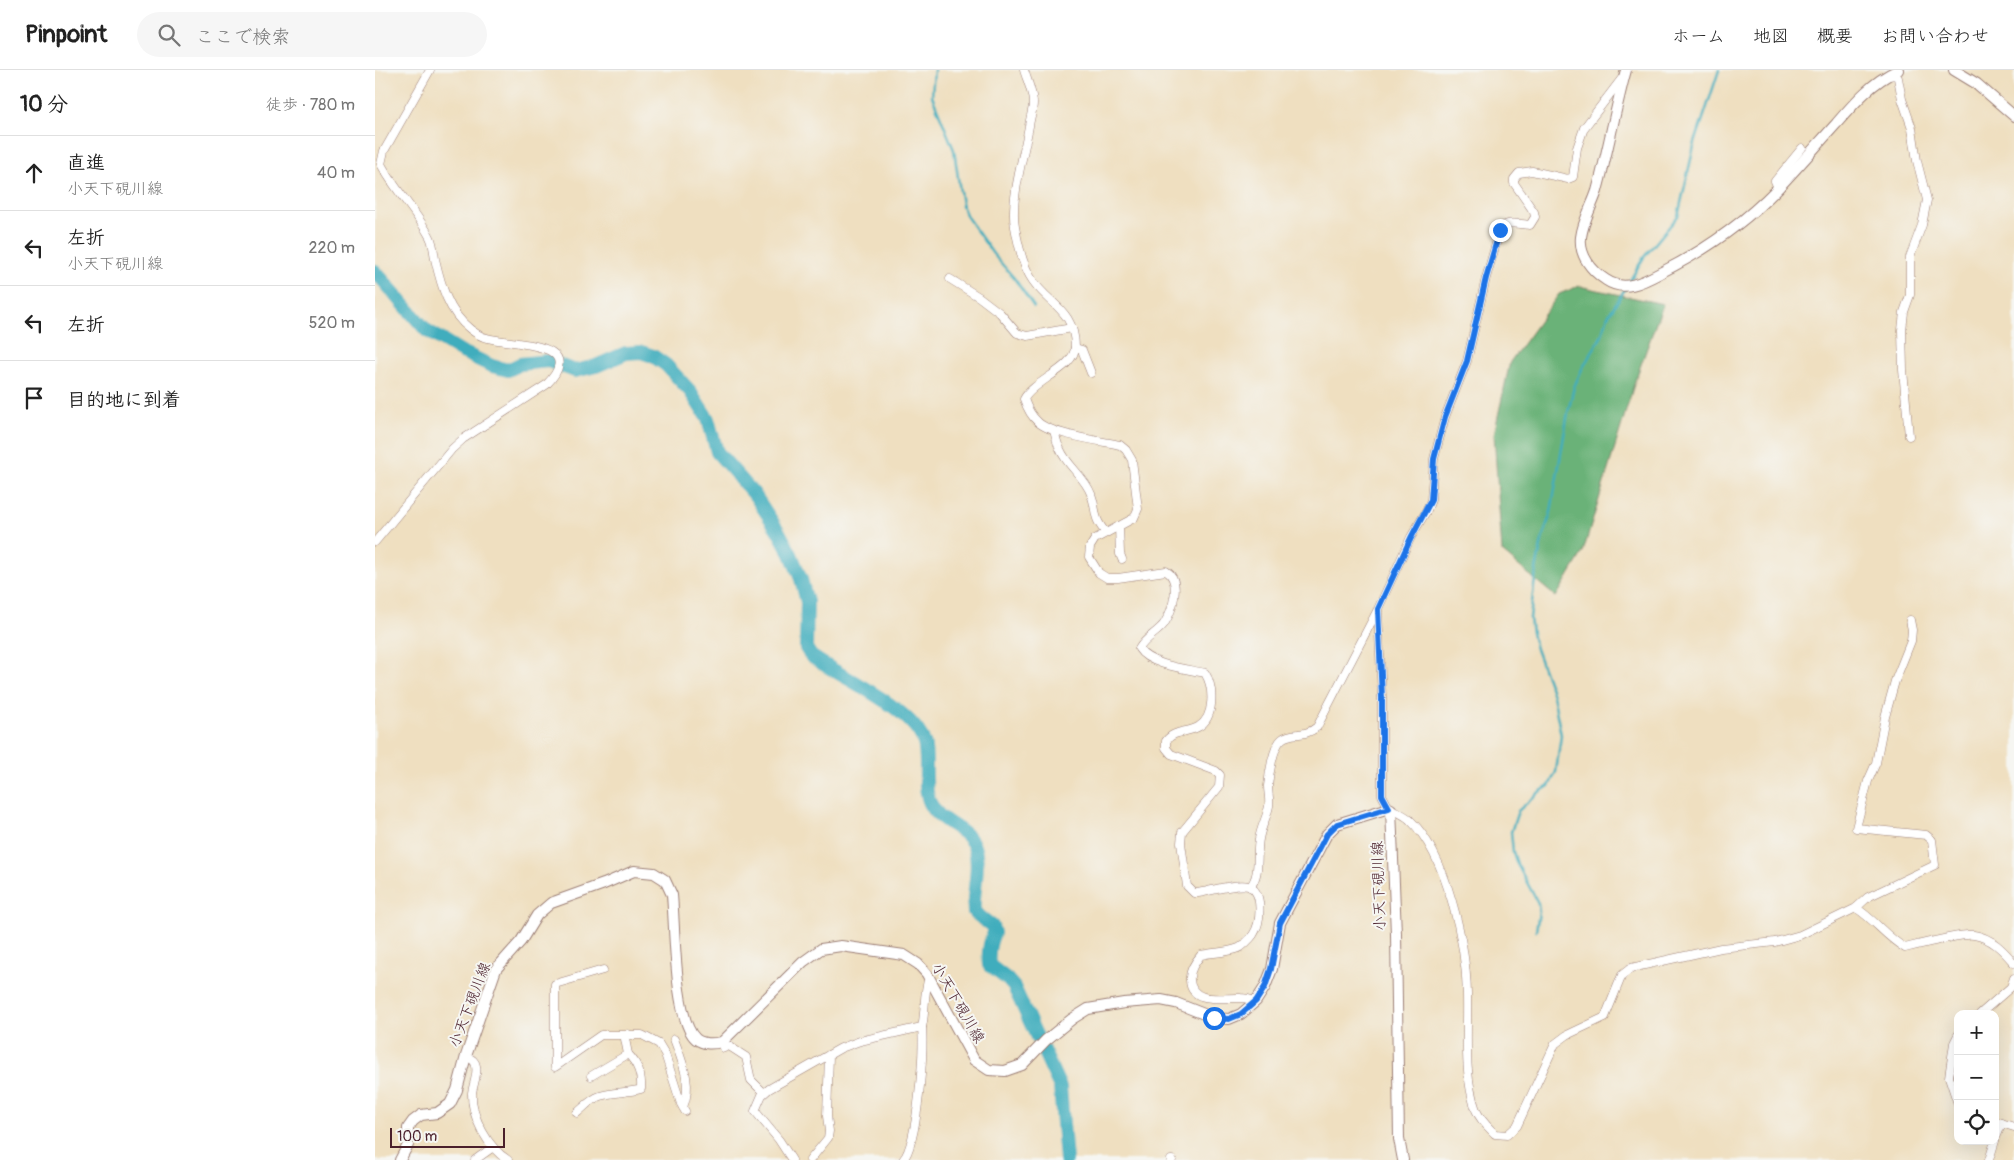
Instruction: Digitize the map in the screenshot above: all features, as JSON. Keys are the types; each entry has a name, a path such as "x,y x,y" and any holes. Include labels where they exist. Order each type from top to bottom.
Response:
{"main road":[{"path":"1626,72 1596,192 1581,238 1583,255 1592,270 1608,282 1624,287 1641,284 1670,269 1706,247 1736,225 1778,188 1864,92 1883,77 1898,70"},
{"path":"1954,70 1977,84 2014,116"},
{"name":"小天下硯川線","path":"400,1160 408,1145 408,1128 413,1121 421,1115 437,1113 451,1104 457,1090 465,1056 497,969 521,941 537,915 551,903 605,884 634,871 654,873 665,880 672,895 680,999 692,1035 698,1041 711,1045 722,1042 803,962 821,949 841,946 904,955 919,964 929,978 974,1060 989,1070 1005,1071 1022,1064 1072,1019 1088,1009 1124,1003 1161,1000 1176,1003 1214,1018 1229,1019 1241,1014 1256,1001 1265,987 1271,969 1280,923 1327,834 1337,824 1390,808 1396,934 1399,1139 1403,1160"}],"street":[{"path":"375,542 452,448 481,426 546,385 553,378 558,364 555,353 549,349 509,340 486,338 470,329 464,323 446,299 431,239 381,164 384,151 430,70"},
{"path":"1024,70 1033,102 1018,185 1014,214 1015,227 1023,259 1031,279 1039,289 1063,310 1072,328 1075,348 1073,357 1059,370 1028,392 1024,399 1028,411 1039,424 1054,431 1120,445 1126,450 1132,460 1138,509 1134,518 1095,540 1090,547 1089,557 1099,573 1107,578 1118,578 1165,570 1171,574 1175,583 1170,610 1163,625 1143,642 1139,648 1142,654 1157,662 1205,673 1211,685 1211,707 1205,721 1198,727 1172,734 1166,741 1166,748 1171,754 1215,771 1220,775 1219,787 1181,832 1187,886 1194,893 1242,885 1250,887 1258,897 1259,906 1253,935 1240,947 1201,955 1189,977 1190,985 1196,994 1203,998 1242,998 1256,1001"},
{"path":"1250,887 1255,881 1259,838 1269,806 1269,775 1277,746 1282,739 1303,735 1317,727 1378,609 1431,500 1437,450 1445,417 1467,361 1486,278 1500,230 1508,223 1530,225 1534,220 1534,212 1514,183 1514,179 1519,173 1532,172 1568,179 1573,177 1577,148 1584,128 1626,72"},
{"path":"1883,77 1897,75 1902,99 1912,128 1917,161 1927,200 1922,226 1910,257 1910,296 1904,312 1902,330 1903,370 1909,436"},
{"path":"1778,188 1775,181 1802,148"},
{"path":"950,279 1000,313 1017,333 1027,336 1072,328"},
{"path":"1075,348 1082,350 1091,373"},
{"path":"1054,431 1060,451 1079,474 1091,494 1094,514 1106,533"},
{"path":"1119,526 1120,554 1122,559"},
{"path":"1378,609 1382,698 1382,795 1390,808 1410,820 1427,840 1451,895 1460,938 1467,992 1467,1054 1471,1091 1477,1112 1485,1124 1495,1134 1507,1135 1517,1126 1555,1044 1567,1035 1605,1016 1622,975 1631,968 1721,948 1775,942 1800,935 1856,908 1868,897 1935,865 1932,840 1926,835 1856,828 1875,763 1895,681 1911,641 1913,630 1910,620"},
{"path":"1856,908 1897,944 1905,948 1972,934 1993,942 2002,948 2014,963"},
{"path":"603,970 555,984 555,1067 601,1035 642,1035 659,1044 665,1054 684,1109 687,1096 686,1076 674,1039"},
{"path":"903,1160 913,1141 923,1066 922,1027 925,992 929,978"},
{"path":"1985,1010 2011,987 2014,978"},
{"path":"792,1160 779,1140 755,1111 764,1093 841,1048 860,1041 922,1027"},
{"path":"577,1113 593,1099 601,1095 627,1093 641,1089 639,1071 628,1054 625,1039 628,1034"},
{"path":"1954,1043 1949,1077 1957,1100"},
{"path":"724,1048 729,1046 746,1057 751,1080 764,1093"},
{"path":"591,1076 628,1054"},
{"path":"810,1160 828,1138 829,1055"},
{"path":"465,1056 473,1060 477,1068 473,1099 476,1115 493,1147 501,1156 508,1160"},
{"path":"1999,1122 2013,1126"},
{"path":"1989,1160 1994,1145"},
{"path":"475,1160 493,1147"}],"green space":[{"path":"1579,286 1663,304 1635,381 1583,552 1556,597 1502,552 1494,434 1510,362 1559,294"}],"waterway":[{"path":"934,70 932,96 954,150 962,205 967,217 1034,307"},
{"path":"1629,282 1644,257 1678,216 1694,146 1719,70"},
{"path":"375,271 426,330 460,351 492,366 508,370 520,364 548,361 575,371 596,366 626,353 641,352 653,356 666,365 690,391 708,419 717,452 754,494 791,554 801,579 807,602 806,648 811,656 875,694 891,706 917,730 924,743 926,789 930,803 940,816 969,838 976,852 977,869 974,912 992,926 994,933 989,949 989,965 1014,987 1060,1087 1066,1160"},
{"path":"1536,931 1539,912 1538,903 1517,864 1513,852 1511,832 1518,811 1549,786 1556,772 1561,735 1553,695 1532,633 1530,618 1536,570 1542,540 1551,512 1574,387 1582,369 1601,337 1608,316 1625,289"}],"route":[{"path":"1214,1018 1229,1019 1241,1014 1256,1001 1265,987 1271,969 1280,923 1327,834 1337,824 1389,808 1382,795 1382,698 1378,609 1431,500 1434,459 1445,417 1467,361 1486,278 1500,230"}]}
